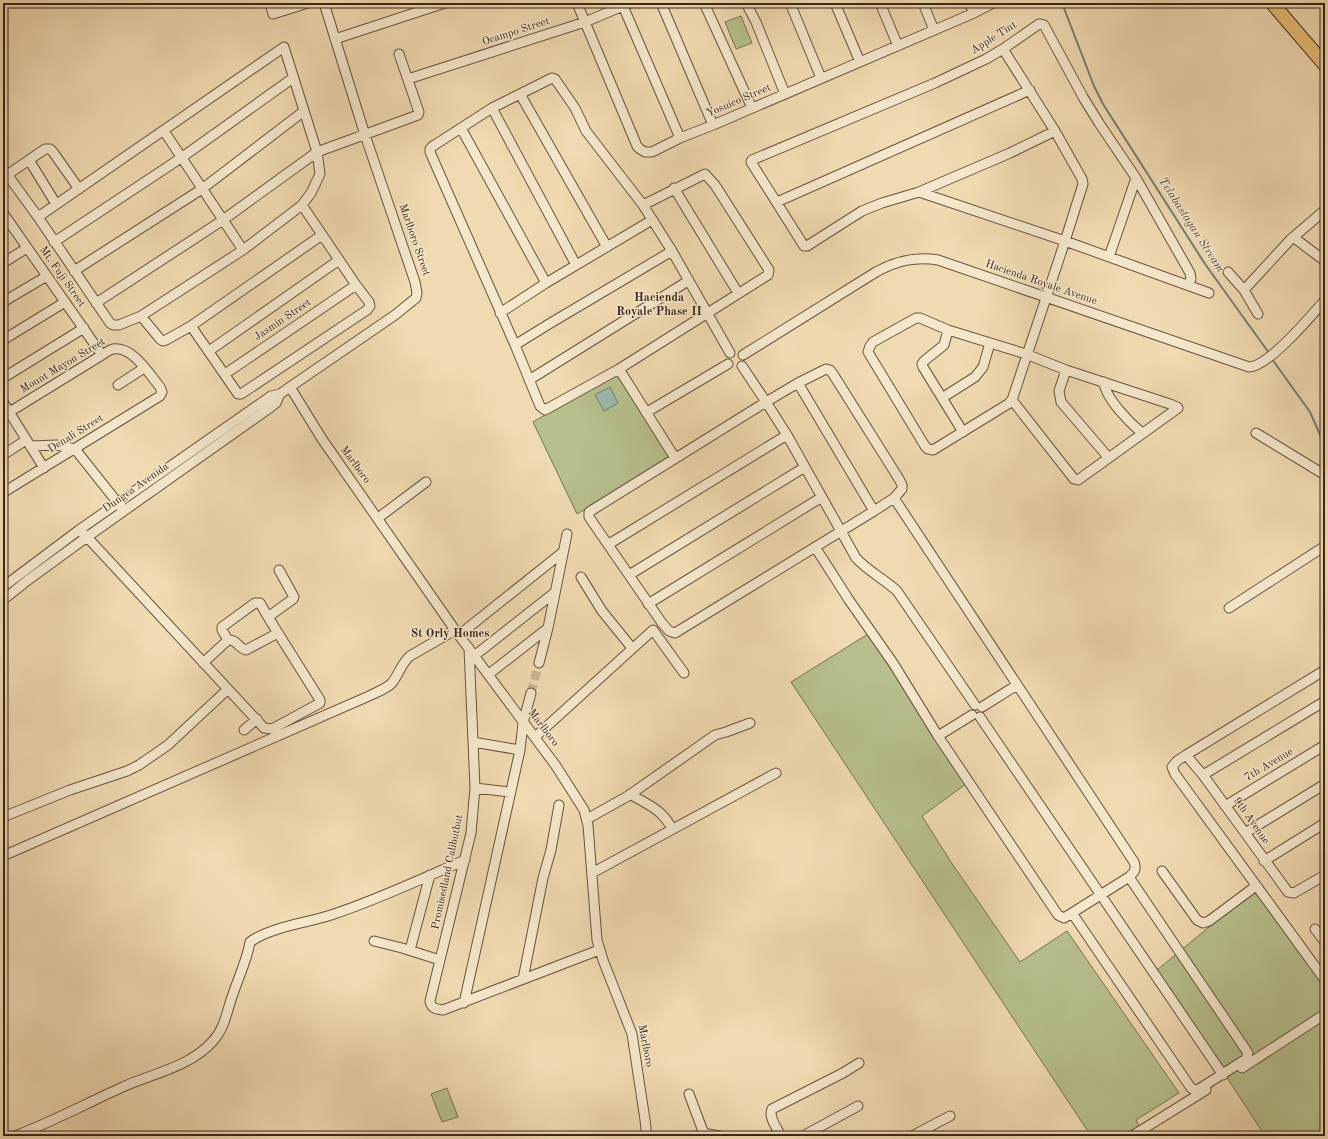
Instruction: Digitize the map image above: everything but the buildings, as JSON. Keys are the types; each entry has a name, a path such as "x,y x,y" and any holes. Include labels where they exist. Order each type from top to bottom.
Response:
{"highway":[{"path":"1272,3 1325,65"}],"street":[{"path":"270,3 273,14 308,3"},
{"path":"324,3 365,135"},
{"path":"335,39 445,3"},
{"name":"Yosuico Street","path":"577,3 637,146 645,152 652,152 680,138 714,125 898,46 974,13 993,3"},
{"path":"661,3 714,125"},
{"path":"704,3 752,108"},
{"path":"746,3 756,22 785,94"},
{"path":"790,3 821,78"},
{"path":"835,3 860,62"},
{"path":"880,3 898,46"},
{"path":"923,3 934,30"},
{"path":"969,3 974,13"},
{"path":"627,5 680,138"},
{"name":"Ocampo Street","path":"408,79 585,22 627,5"},
{"name":"Apple Tint","path":"777,202 753,166 751,162 752,160 935,83 986,59 1039,24 1044,25 1090,109 1136,178 1190,273 1191,279 1188,285"},
{"path":"38,217 164,131 284,47 317,152 320,174 311,193 302,205 243,250 141,316 119,325 113,325 110,323 9,177 10,173 45,149 51,150 54,152 79,189"},
{"path":"1003,49 1055,131 1082,179 1083,184 1047,298 1026,354 1012,400 1008,404 933,450 928,449 868,352 873,342 916,318 920,318 948,330 1026,354 1066,370 1178,407 1177,410 1108,457 1079,480 1075,480 1012,400"},
{"path":"96,303 223,220 317,152 419,115 400,54"},
{"path":"54,242 181,158 293,78"},
{"path":"643,204 705,174 715,185 769,270 768,275 738,293 708,312 619,369 545,410 540,406 430,149 492,108 552,78 555,79 574,108 586,131 643,204 672,251 708,312 730,353 728,356 728,364"},
{"path":"1030,90 777,202 804,246 806,246 862,211 882,202 919,192 939,182 1015,151 1055,131"},
{"path":"520,94 607,247"},
{"path":"492,108 576,265"},
{"path":"74,271 202,189 304,111"},
{"path":"461,128 546,283"},
{"path":"164,131 243,250"},
{"name":"Marlboro Street","path":"290,387 395,315 416,298 417,292 415,282 365,135"},
{"path":"29,160 56,204"},
{"path":"1110,257 1136,178"},
{"path":"939,182 942,201"},
{"path":"674,188 738,293"},
{"path":"919,192 942,201 1065,241 1209,293"},
{"path":"191,326 238,394 241,394 370,306 369,302 302,205"},
{"path":"1244,290 1294,237 1325,210"},
{"name":"Mt. Fuji Street","path":"3,213 6,223 27,248 102,355"},
{"path":"500,313 546,283 652,220"},
{"path":"141,316 162,341 166,340 191,326 322,235"},
{"path":"1294,237 1325,261"},
{"path":"3,263 27,248"},
{"path":"515,346 672,251"},
{"name":"Hacienda Royale Avenue","path":"743,355 876,272 907,259 926,258 938,260 1250,367 1262,363 1274,353 1325,300"},
{"path":"209,351 339,260"},
{"path":"1228,272 1244,290 1258,314"},
{"path":"3,302 47,276"},
{"path":"530,380 688,280"},
{"name":"Jasmin Street","path":"225,374 356,285"},
{"path":"3,340 65,302"},
{"path":"3,378 84,328"},
{"path":"948,330 944,344 922,364 963,432"},
{"path":"942,398 975,377 983,367 990,343"},
{"name":"Mount Mayon Street","path":"6,414 102,355 117,348 133,355 161,389 160,396"},
{"path":"730,353 737,351 743,355 744,358 742,366 787,435 840,532 856,558 864,566 885,580 897,591 979,706"},
{"path":"728,364 735,368 742,366"},
{"path":"647,412 728,364"},
{"path":"118,385 144,368"},
{"path":"619,369 675,458"},
{"path":"826,370 830,370 899,479 902,489 894,498 874,511 675,633 669,630 648,604 609,544 589,517 588,512 766,402 798,383 826,370"},
{"path":"1066,370 1059,391 1062,402 1108,457"},
{"path":"1104,382 1104,388 1111,399 1133,425 1142,433"},
{"path":"798,383 874,511"},
{"name":"Dungca Avenida","path":"3,587 79,530 271,396 280,394 290,387"},
{"name":"Marlboro","path":"290,387 322,439 457,632 556,766 584,810 587,819 596,932 600,950 632,1034 646,1128 644,1136"},
{"name":"Dungca Avenida","path":"3,600 87,537 276,403 280,394"},
{"name":"Denali Street","path":"4,492 160,396"},
{"path":"3,402 6,414 28,443 44,468"},
{"path":"1256,434 1325,475"},
{"path":"609,544 787,435"},
{"path":"3,455 28,443 57,445 75,449 124,512"},
{"path":"629,575 805,467"},
{"path":"378,518 426,482"},
{"path":"648,604 822,497"},
{"path":"815,547 848,600 893,663 938,736 1058,915 1064,918 1129,877 1135,871 1136,867 1134,862 894,498"},
{"path":"79,530 264,728 272,729 320,703 319,697 260,603 254,603 222,627 222,630 228,640 234,641 246,650 278,633"},
{"path":"539,663 548,628 566,534"},
{"path":"1229,608 1325,546"},
{"path":"3,856 383,689 391,683 404,661 410,656 457,632 563,552"},
{"path":"268,617 294,597 279,570"},
{"path":"581,577 602,611 632,648"},
{"path":"472,652 554,593"},
{"path":"489,674 548,628"},
{"path":"535,737 653,630 684,673"},
{"path":"203,663 228,640"},
{"name":"Promisedland Calibutbut","path":"472,652 475,788 471,833 430,1005 437,1009 443,1010 600,950"},
{"path":"1325,670 1186,754 1173,764 1172,767 1172,771 1325,980"},
{"path":"1017,685 971,710 1223,1075"},
{"path":"3,817 70,790 127,771 168,745 228,689"},
{"path":"464,1003 520,750 523,723 531,693"},
{"path":"1203,775 1325,701"},
{"path":"938,736 976,716"},
{"path":"244,730 257,720"},
{"path":"587,819 630,794 715,735 750,723"},
{"path":"473,742 520,750"},
{"name":"7th Avenue","path":"1225,806 1325,745"},
{"name":"9th Avenue","path":"1186,754 1288,892 1294,894 1325,875"},
{"path":"592,873 776,773"},
{"path":"1245,833 1325,784"},
{"path":"475,788 510,792"},
{"path":"630,794 659,811 668,821 672,830"},
{"path":"523,979 543,878 552,846 559,805"},
{"path":"1264,861 1325,823"},
{"path":"15,1136 187,1061 206,1048 220,1033 248,956 250,942 276,930 339,912 465,860"},
{"path":"1162,871 1197,920 1203,923 1209,921 1256,886"},
{"path":"410,950 430,875"},
{"path":"1072,913 1190,1088 1194,1090 1199,1089 1223,1075 1246,1059 1248,1053 1129,877"},
{"path":"1315,929 1324,939"},
{"path":"374,940 440,960"},
{"path":"1132,1136 1242,1068 1325,1014"},
{"path":"781,1136 770,1116 772,1109 859,1063"},
{"path":"689,1094 700,1135 720,1136"},
{"path":"803,1136 858,1106"},
{"path":"912,1136 950,1116"}],"green space":[{"path":"741,16 752,43 736,49 725,22"},
{"path":"622,370 675,457 577,514 533,422"},
{"path":"868,634 966,784 922,816 951,862 1020,962 1067,931 1179,1093 1136,1120 1140,1128 1127,1136 1091,1136 791,682"},
{"path":"1255,889 1325,984 1325,1136 1265,1136 1157,970"},
{"path":"447,1088 458,1117 442,1122 431,1094"}],"water":[{"path":"610,387 618,403 604,411 595,395"}],"waterway":[{"name":"Telabastagan Stream","path":"1062,3 1094,86 1103,104 1205,264 1269,353"},
{"name":"Telabastagan Stream","path":"1272,359 1310,412 1325,446"}],"tunnel":[{"path":"531,693 539,663"}],"district":[{"name":"Hacienda Royale Phase II","path":"659,305"},
{"name":"St Orly Homes","path":"450,634"}]}
